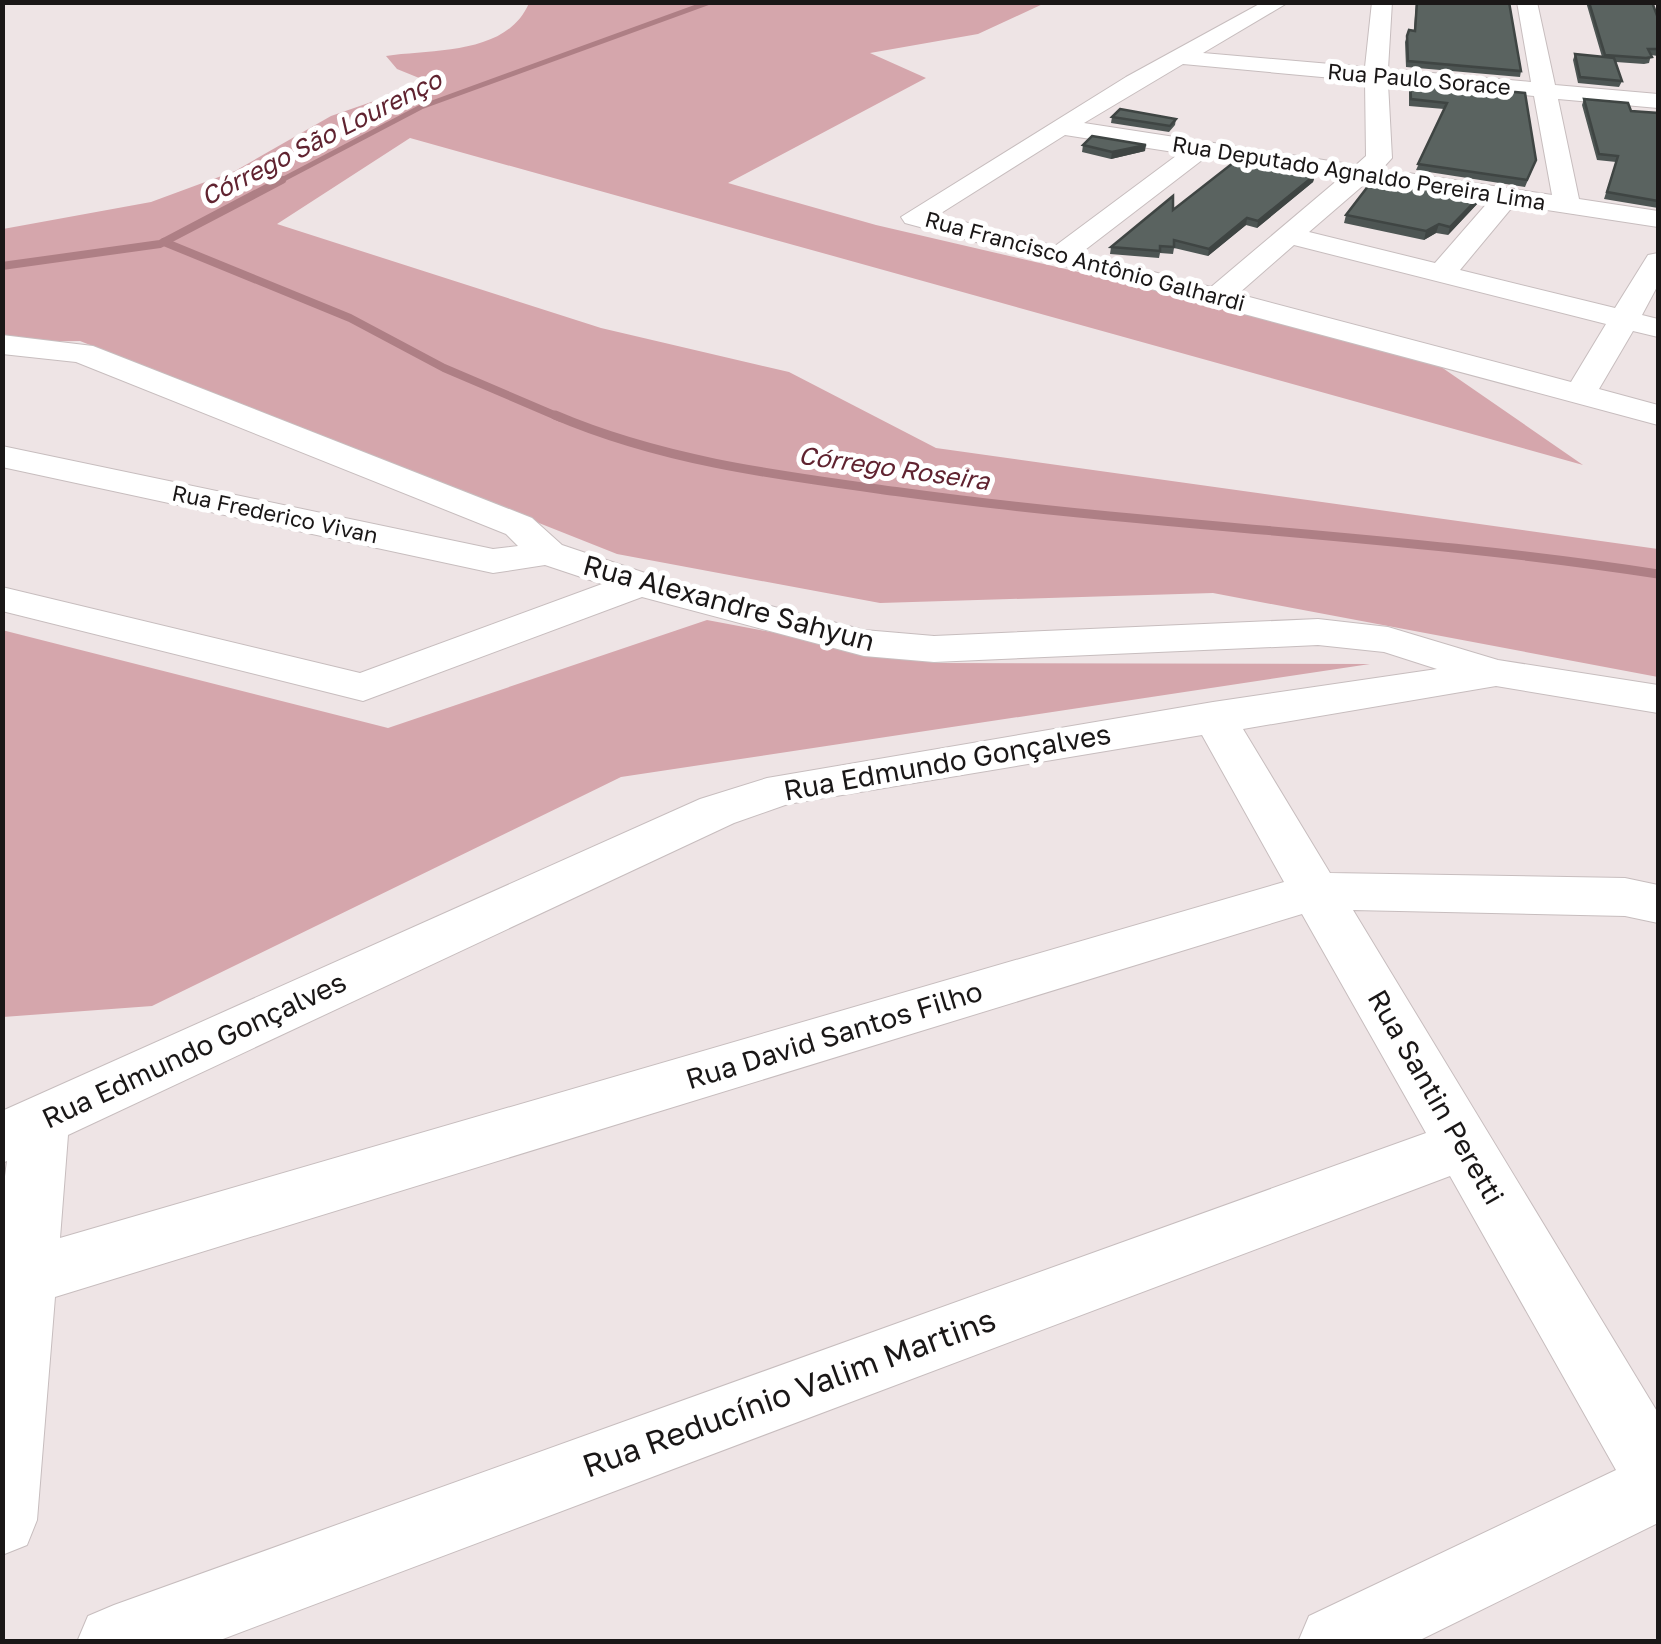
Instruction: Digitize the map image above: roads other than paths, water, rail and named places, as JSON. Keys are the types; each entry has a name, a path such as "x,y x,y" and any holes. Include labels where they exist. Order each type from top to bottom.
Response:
{"street":[{"name":"Rua Francisco Antônio Galhardi","path":"1279,2 1060,127 914,218 1658,416"},
{"path":"1216,298 1380,158 1376,76 1382,2"},
{"path":"1526,2 1567,205"},
{"name":"Rua Paulo Sorace","path":"1180,57 1658,101"},
{"name":"Rua Deputado Agnaldo Pereira Lima","path":"1060,127 1658,219"},
{"path":"1058,256 1201,150"},
{"path":"1443,272 1508,196"},
{"path":"1287,235 1658,328"},
{"path":"1580,394 1658,262"},
{"name":"Rua Alexandre Sahyun","path":"2,344 82,353 519,526 548,552 640,584 864,643 934,650 1318,632 1388,640 1496,673"},
{"name":"Rua Frederico Vivan","path":"2,456 492,560 548,552"},
{"path":"2,599 363,688 640,584"},
{"name":"Rua Edmundo Gonçalves","path":"21,1130 716,812 783,789 1213,716 1496,673 1658,699"},
{"name":"Rua Santin Peretti","path":"1213,716 1658,1477"},
{"name":"Rua David Santos Filho","path":"23,1278 1316,891 1642,900"},
{"path":"1642,900 1658,941"},
{"path":"2,1520 23,1278 21,1130"},
{"name":"Rua Reducínio Valim Martins","path":"114,1642 1464,1145"},
{"path":"1335,1642 1658,1486"}],"waterway":[{"name":"Córrego São Lourenço","path":"278,182 421,107 710,2"},
{"name":"Córrego São Lourenço","path":"2,266 160,244 282,180"},
{"name":"Córrego Roseira","path":"164,242 350,318 444,368 561,418"},
{"name":"Córrego Roseira","path":"555,415 682,456 812,480 995,504 1469,550 1658,574"}]}
